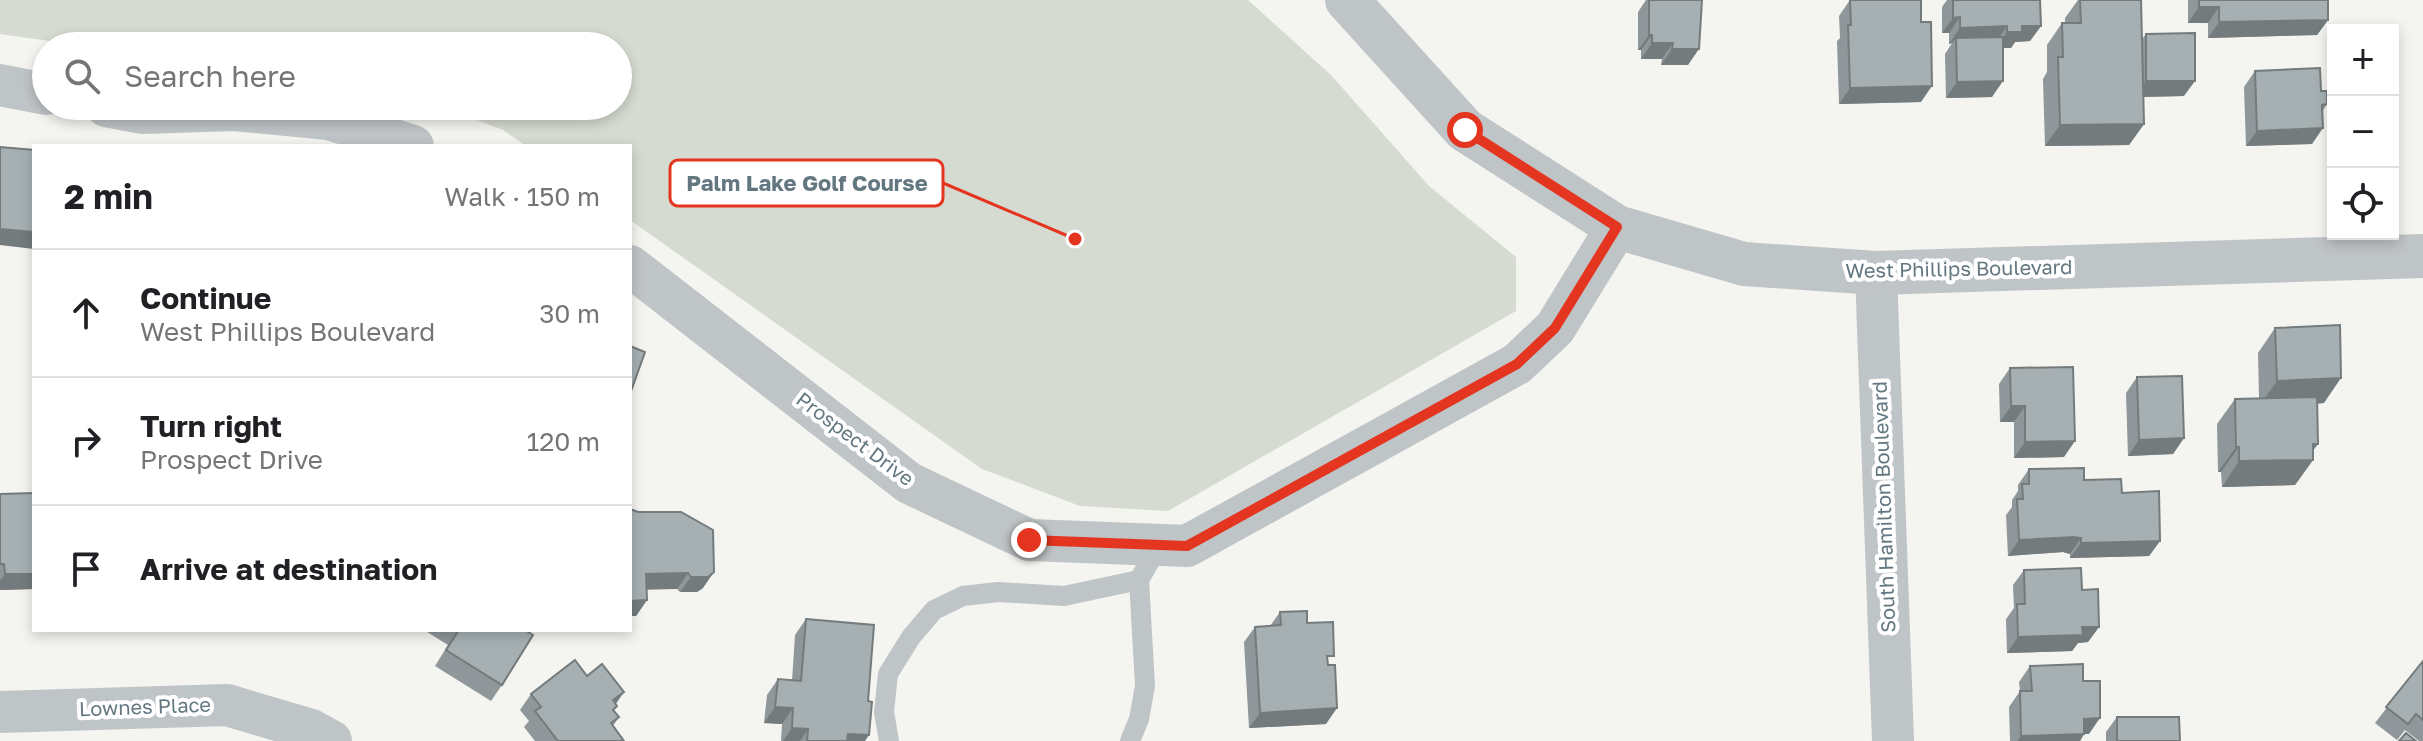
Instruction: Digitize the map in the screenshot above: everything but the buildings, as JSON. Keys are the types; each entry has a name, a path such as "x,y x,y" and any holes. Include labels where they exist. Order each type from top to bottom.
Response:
{"street":[{"name":"West Phillips Boulevard","path":"1347,0 1465,130 1617,227 1744,264 1876,273 2423,256"},
{"path":"0,85 32,91"},
{"path":"332,120 407,144"},
{"name":"Prospect Drive","path":"632,268 909,483 1029,540 1149,562 1187,546 1517,364 1555,328 1617,227"},
{"name":"South Hamilton Boulevard","path":"1876,273 1893,741"},
{"name":"Lownes Place","path":"0,712 227,705 311,730 331,741"}],"lane":[{"path":"889,741 884,712 888,674 911,637 934,610 963,596 998,592 1064,596 1149,562 1145,686 1139,719 1130,741"}],"shaded area":[{"path":"0,0 1248,0 1331,75 1429,186 1516,257 1516,311 1168,511 1080,506 982,469 632,221 632,144 523,144 503,130 477,120 632,120 632,32 32,32 32,39 0,34"}],"place":[{"name":"Palm Lake Golf Course","path":"1075,239"}],"route":[{"path":"1029,540 1187,546 1517,364 1555,328 1617,227 1465,130"}]}
